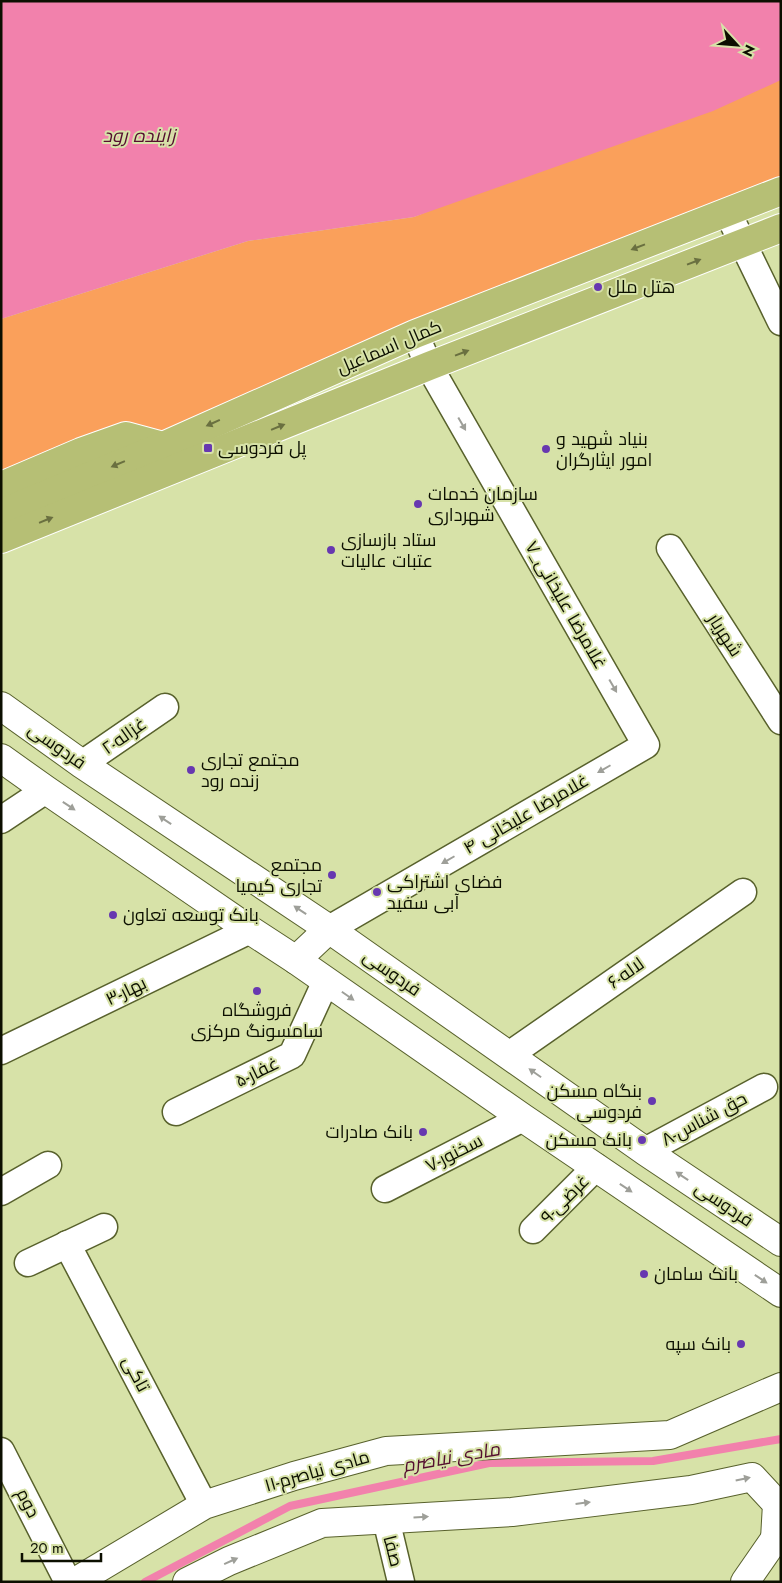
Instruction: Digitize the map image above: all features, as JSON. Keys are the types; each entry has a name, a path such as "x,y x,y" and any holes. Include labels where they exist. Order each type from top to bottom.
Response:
{"main road":[{"name":"کمال اسماعیل","path":"1,513 163,446 415,334 781,191"},
{"name":"کمال اسماعیل","path":"1,539 429,366 781,228"},
{"path":"1,486 81,452 126,436 163,446"},
{"name":"فردوسی","path":"1,706 82,764 329,929 645,1151 781,1242"},
{"path":"1,758 523,1118 781,1293"},
{"path":"296,960 329,929"},
{"name":"۱۱-مادی نیاصرم","path":"75,1582 204,1505 294,1476 386,1451 670,1435 781,1387"},
{"path":"187,1582 230,1561 322,1523 512,1512 691,1490 752,1477 778,1504 778,1534 745,1582"}],"street":[{"path":"728,213 781,322"},
{"name":"۷_غلامرضا علیخانی","path":"415,334 429,366 646,745"},
{"name":"شهریار","path":"670,548 781,720"},
{"name":"۲-غزاله","path":"82,764 165,707"},
{"name":"۴ غلامرضا علیخانی","path":"329,929 646,745"},
{"path":"1,820 46,790"},
{"name":"۶-لاله","path":"510,1055 743,892"},
{"name":"۳-بهار","path":"1,1051 250,930"},
{"name":"۵-غفار","path":"176,1112 292,1055 326,981"},
{"name":"۸-حق شناس","path":"645,1151 764,1087"},
{"name":"۷-سخنور","path":"385,1188 523,1118"},
{"path":"1,1192 48,1165"},
{"name":"۹-غرضی","path":"533,1230 596,1167"},
{"path":"28,1263 104,1226"},
{"name":"تاکی","path":"68,1244 204,1505"},
{"name":"دوم","path":"1,1451 68,1582"},
{"name":"صفا","path":"386,1519 401,1582"}],"shaded area":[{"path":"781,68 781,182 165,437 1,475 1,319 248,241 414,217"}],"water":[{"name":"زاینده رود","path":"1,1 781,1 781,80 713,111 414,217 248,241 1,319"}],"waterway":[{"name":"مادی نیاصرم","path":"145,1582 290,1506 489,1463 653,1461 781,1439"}],"place":[{"name":"هتل ملل","path":"598,287"},
{"name":"پل فردوسی","path":"208,448"},
{"name":"بنیاد شهید و امور ایثارگران","path":"546,449"},
{"name":"سازمان خدمات شهرداری","path":"418,504"},
{"name":"ستاد بازسازی عتبات عالیات","path":"331,550"},
{"name":"مجتمع تجاری زنده رود","path":"191,770"},
{"name":"مجتمع تجاری کیمیا","path":"332,875"},
{"name":"فضای اشتراکی آبی سفید","path":"377,892"},
{"name":"بانک توسعه تعاون","path":"113,915"},
{"name":"فروشگاه سامسونگ مرکزی","path":"257,991"},
{"name":"بنگاه مسکن فردوسی","path":"652,1101"},
{"name":"بانک صادرات","path":"423,1132"},
{"name":"بانک مسکن","path":"642,1140"},
{"name":"بانک سامان","path":"644,1274"},
{"name":"بانک سپه","path":"741,1344"}]}
